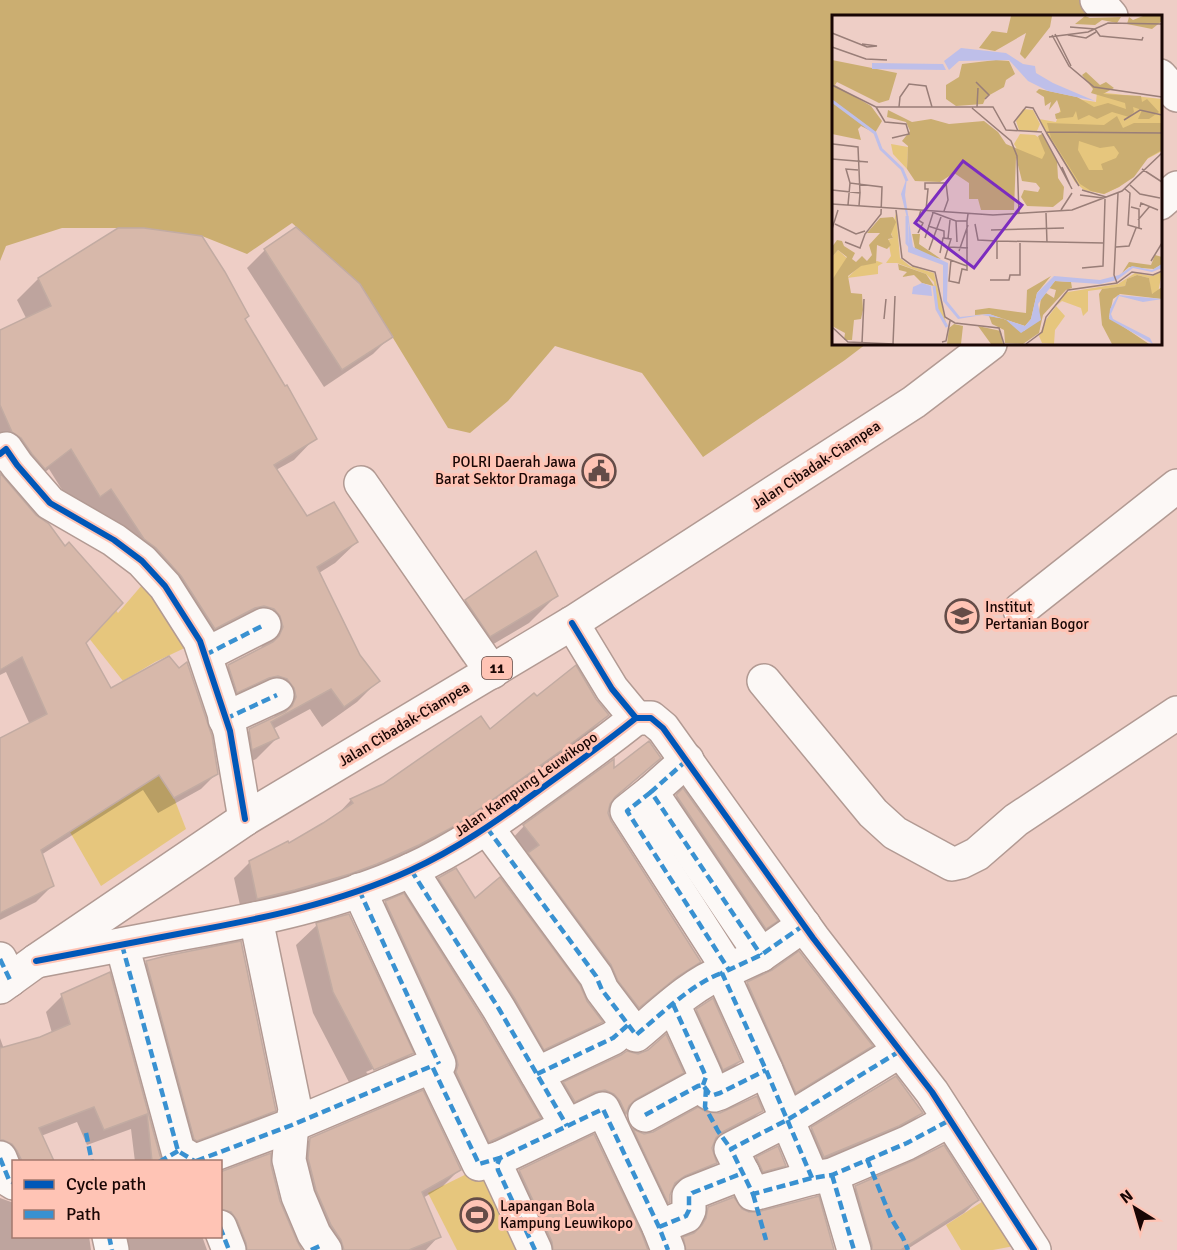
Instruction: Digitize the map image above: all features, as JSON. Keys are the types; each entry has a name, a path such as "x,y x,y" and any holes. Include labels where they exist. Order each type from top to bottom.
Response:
{"main road":[{"path":"1097,0 1110,15"},
{"path":"1162,77 1177,95"},
{"path":"1162,202 1177,188"},
{"name":"Jalan Cibadak-Ciampea","path":"12,972 245,819 572,623 914,402 989,345"},
{"path":"0,454 6,449 50,503 114,540 142,561 165,586 200,641 205,654 230,731 245,819"},
{"path":"361,483 492,672"},
{"path":"1020,610 1177,486"},
{"path":"572,623 612,689 636,718 651,718 663,728 804,925 932,1092 1034,1250"},
{"path":"205,654 264,625"},
{"path":"764,681 873,813 895,832 952,864 977,854 1016,820 1177,713"},
{"path":"225,719 277,695"},
{"name":"Jalan Kampung Leuwikopo","path":"12,972 122,945 228,925 328,901 411,870 461,845 487,828 636,718"},
{"path":"687,760 627,811 725,971 787,1120 822,1177 854,1250"},
{"path":"651,792 761,955"},
{"path":"487,828 596,976 602,990 636,1035 673,1004 707,980 761,955 804,925"},
{"path":"411,870 500,1009 567,1126"},
{"path":"359,890 439,1064"},
{"path":"256,919 295,1109 289,1160 298,1196 319,1248"},
{"path":"122,945 169,1156 191,1160"},
{"path":"673,1004 706,1077 703,1085"},
{"path":"537,1074 613,1038 628,1025"},
{"path":"900,1051 787,1120 731,1149 753,1194 822,1177 907,1143 950,1120"},
{"path":"199,1160 292,1125 432,1066 479,1164 500,1158 603,1108 663,1239 686,1216 689,1210 689,1196 692,1193 743,1173"},
{"path":"703,1085 709,1093 714,1095 766,1070"},
{"path":"645,1115 703,1085"},
{"path":"0,1158 9,1180 12,1182"},
{"path":"500,1158 497,1165 498,1170 535,1250"},
{"path":"222,1232 229,1250"}],"shaded area":[{"path":"0,0 1079,0 1090,15 832,15 832,345 865,345 703,457 642,373 555,346 508,401 470,433 448,428 360,284 292,223 247,254 202,236 144,228 62,228 6,246 0,261"},
{"path":"148,578 191,645 155,662 123,681 69,613 97,586 118,613"},
{"path":"159,775 174,798 186,829 101,886 70,832"},
{"name":"Lapangan Bola Kampung Leuwikopo","path":"489,1163 532,1250 457,1250 428,1193"},
{"path":"988,1198 1020,1245 993,1250 961,1250 946,1225"}],"building":[{"path":"296,227 360,284 393,337 342,370 264,249"},
{"path":"118,228 144,228 202,236 249,316 245,319 285,386 287,385 317,439 274,465 307,516 334,502 358,542 317,567 360,655 380,681 344,707 331,689 271,722 279,738 252,750 249,729 285,712 292,706 296,697 294,688 287,679 278,676 237,693 228,665 273,642 283,627 280,616 274,609 264,606 255,608 215,629 181,576 156,548 144,539 111,489 100,497 71,449 45,469 21,438 12,432 0,405 0,330 51,306 38,278"},
{"path":"0,473 36,515 49,524 65,546 69,542 123,603 86,643 111,688 169,656 179,668 187,662 212,736 218,774 174,798 159,775 41,850 54,886 0,913 0,738 47,714 22,657 0,670"},
{"path":"536,551 558,596 490,637 465,600"},
{"path":"576,665 596,699 609,715 576,740 481,808 451,828 419,845 350,874 257,899 249,861 288,841 289,843 323,823 353,803 350,799 383,784 481,716 490,729 534,693 537,696"},
{"path":"649,741 661,758 615,797 608,813 701,962 677,977 639,1008 618,981 611,965 528,853 539,845 523,825 614,759 614,768"},
{"path":"683,788 778,921 766,929 676,795"},
{"path":"456,868 475,898 500,877 580,985 587,1001 603,1022 544,1050 515,999 438,878"},
{"path":"404,893 483,1019 541,1118 489,1142 456,1072 458,1065 456,1056 385,901"},
{"path":"349,914 414,1053 374,1070 333,992 316,923"},
{"path":"241,941 276,1111 197,1141 194,1139 146,961"},
{"path":"799,951 873,1046 796,1093 747,982 772,970"},
{"path":"110,972 160,1156 163,1160 152,1160 147,1114 104,1130 94,1107 39,1128 54,1160 22,1160 12,1144 0,1140 0,1048 40,1037 70,1024 61,994"},
{"path":"713,998 741,1061 723,1070 696,1009"},
{"path":"666,1034 684,1073 636,1099 629,1106 626,1114 614,1094 605,1090 595,1092 575,1102 563,1082 627,1051 638,1054 648,1050"},
{"path":"896,1076 923,1113 899,1126 824,1157 811,1127"},
{"path":"423,1090 461,1170 422,1192 441,1237 409,1250 344,1250 316,1190 308,1158 310,1138"},
{"path":"757,1096 763,1111 722,1132 716,1138 712,1148 717,1163 685,1176 675,1183 668,1203 633,1129 644,1134 653,1132 698,1107 707,1112 720,1113"},
{"path":"594,1134 648,1250 553,1250 552,1242 519,1170"},
{"path":"944,1145 979,1200 901,1250 872,1250 855,1186"},
{"path":"778,1146 786,1166 763,1172 756,1157"},
{"path":"271,1153 271,1165 280,1201 302,1250 247,1250 237,1220 231,1212 222,1210 222,1171"},
{"path":"819,1196 834,1250 686,1250 683,1237 694,1233 702,1225 708,1207 734,1197 742,1209 757,1212"}],"marked path":[{"path":"205,655 264,625"},
{"path":"225,719 277,695"},
{"path":"687,760 651,792 761,955"},
{"path":"651,792 627,811 729,970"},
{"path":"487,828 596,976 602,990 636,1035 700,984 722,973"},
{"path":"411,870 499,1009 567,1126"},
{"path":"359,890 439,1064"},
{"path":"804,925 761,955 722,973 812,1178"},
{"path":"122,945 178,1151 193,1160"},
{"path":"0,959 10,980"},
{"path":"673,1004 706,1077 703,1085"},
{"path":"537,1074 613,1038 628,1025"},
{"path":"900,1051 787,1120 731,1149 753,1194 832,1175 907,1143 950,1120"},
{"path":"199,1160 292,1125 432,1066 479,1164 500,1158"},
{"path":"645,1115 698,1086 703,1085 709,1093 714,1095 766,1070"},
{"path":"706,1088 705,1107 731,1149"},
{"path":"535,1250 498,1170 497,1165 500,1158 603,1109 668,1250"},
{"path":"86,1133 92,1160"},
{"path":"162,1160 178,1151"},
{"path":"0,1158 9,1180 12,1182"},
{"path":"867,1159 891,1218 908,1250"},
{"path":"659,1227 686,1216 689,1210 689,1196 692,1193 743,1173"},
{"path":"832,1175 854,1250"},
{"path":"753,1194 766,1240"},
{"path":"222,1232 229,1250"},
{"path":"109,1238 112,1250"},
{"path":"311,1250 322,1245"}],"cycle path":[{"path":"0,454 6,449 50,503 114,540 142,561 165,586 200,641 230,731 245,819"},
{"path":"36,961 241,922 328,901 411,870 476,834 636,718 612,689 572,623"},
{"path":"636,718 651,718 663,728 813,938 932,1092 1034,1250"}],"place":[{"name":"POLRI Daerah Jawa Barat Sektor Dramaga","path":"599,471"},
{"name":"Institut Pertanian Bogor","path":"962,616"},
{"name":"Lapangan Bola Kampung Leuwikopo","path":"477,1215"}]}
